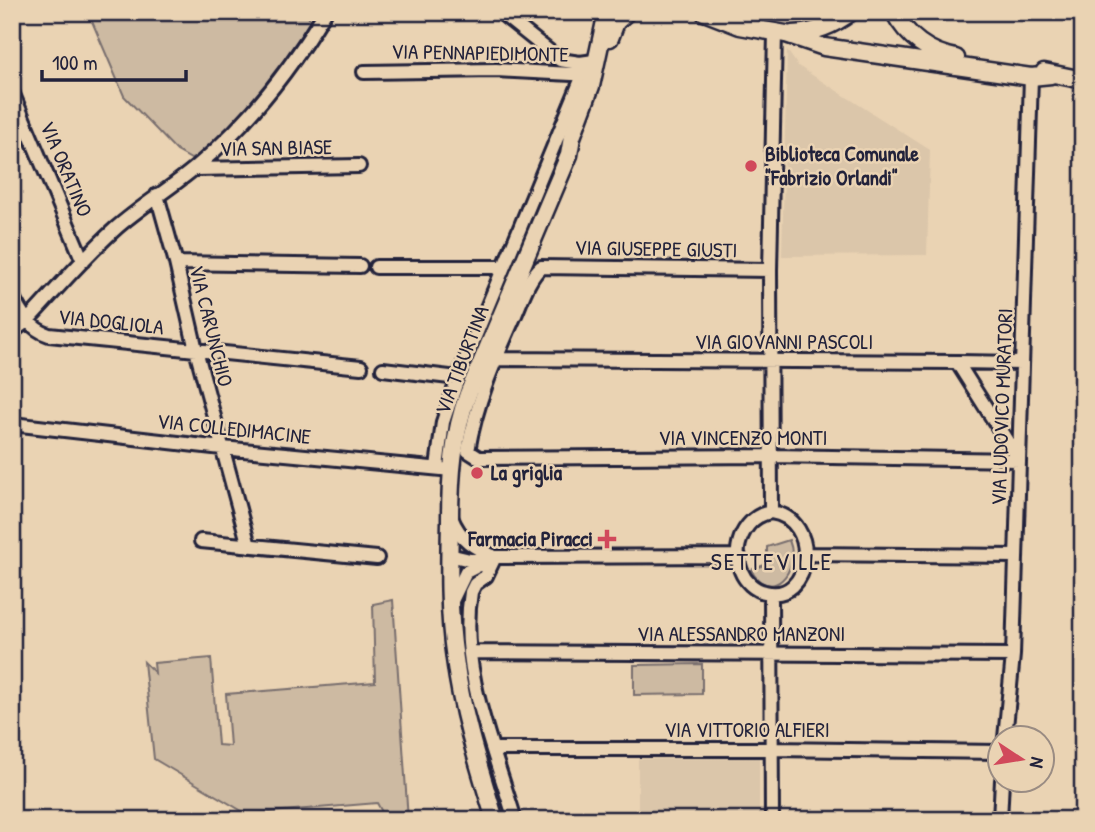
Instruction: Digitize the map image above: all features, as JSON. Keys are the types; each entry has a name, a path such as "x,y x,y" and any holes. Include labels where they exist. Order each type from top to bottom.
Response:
{"main road":[{"name":"VIA TIBURTINA","path":"495,820 461,695 454,657 450,606 450,512 445,468 468,394 569,155 607,12"},
{"path":"569,155 579,139 593,104 613,28 620,16 627,12"},
{"path":"704,12 748,28 824,47 1031,77 1051,75"},
{"path":"780,34 803,34 821,29 837,23 851,12"},
{"path":"894,12 907,32 937,53 1083,80"}],"street":[{"path":"12,332 27,321 115,229 194,169 252,115 310,37 324,12"},
{"path":"445,468 443,422 458,378 503,267 593,65 560,60 500,12"},
{"path":"519,12 523,28"},
{"path":"771,512 770,270 780,34"},
{"name":"VIA PENNAPIEDIMONTE","path":"364,72 593,65"},
{"name":"VIA LUDOVICO MURATORI","path":"1006,724 1013,655 1031,77"},
{"name":"VIA ORATINO","path":"12,92 83,261"},
{"name":"VIA SAN BIASE","path":"194,169 359,166"},
{"name":"VIA CARUNCHIO","path":"157,195 249,546"},
{"path":"176,263 360,266"},
{"path":"376,267 503,267"},
{"name":"VIA GIUSEPPE GIUSTI","path":"495,359 527,288 541,267 770,270"},
{"path":"12,295 27,321"},
{"name":"VIA DOGLIOLA","path":"27,321 49,335 361,367"},
{"name":"VIA GIOVANNI PASCOLI","path":"495,359 1022,363"},
{"name":"VIA VINCENZO MONTI","path":"495,359 476,410 468,451 480,458 770,456 1019,460"},
{"path":"957,362 1019,460"},
{"path":"383,369 458,378"},
{"name":"VIA COLLEDIMACINE","path":"12,424 222,448 445,468"},
{"path":"450,512 458,532 473,547 492,558"},
{"path":"771,512 788,517 797,524 803,537 805,554 802,571 796,582 785,592 771,593 756,589 746,579 738,556 743,534 750,521 758,515 771,512"},
{"path":"201,541 377,558"},
{"path":"449,555 473,547"},
{"path":"805,554 1016,556"},
{"path":"449,555 470,560 738,556"},
{"path":"450,606 464,574 492,558"},
{"path":"492,558 486,576 475,584 471,592 470,652 474,680 515,820"},
{"path":"771,593 772,820"},
{"name":"VIA ALESSANDRO MANZONI","path":"470,652 1013,655"},
{"name":"VIA VITTORIO ALFIERI","path":"494,749 986,752"},
{"path":"1000,820 1001,794"}],"shaded area":[{"path":"88,12 307,12 312,26 274,82 242,121 208,151 191,159 177,151 124,96"},
{"path":"787,50 798,66 930,150 927,255 782,256"},
{"path":"789,540 791,563 782,580 767,584 759,580 751,570 767,564 767,547"},
{"path":"393,600 408,820 383,820 377,803 247,814 154,759 144,662 155,673 154,663 211,658 218,745 230,746 226,694 375,682 373,604"},
{"path":"702,664 702,694 634,695 634,665"},
{"path":"759,758 759,820 638,820 638,759"}],"place":[{"name":"Biblioteca Comunale \"Fabrizio Orlandi\"","path":"751,166"},
{"name":"La griglia","path":"477,473"},
{"name":"Farmacia Piracci","path":"607,539"}],"district":[{"name":"SETTEVILLE","path":"772,562"}]}
